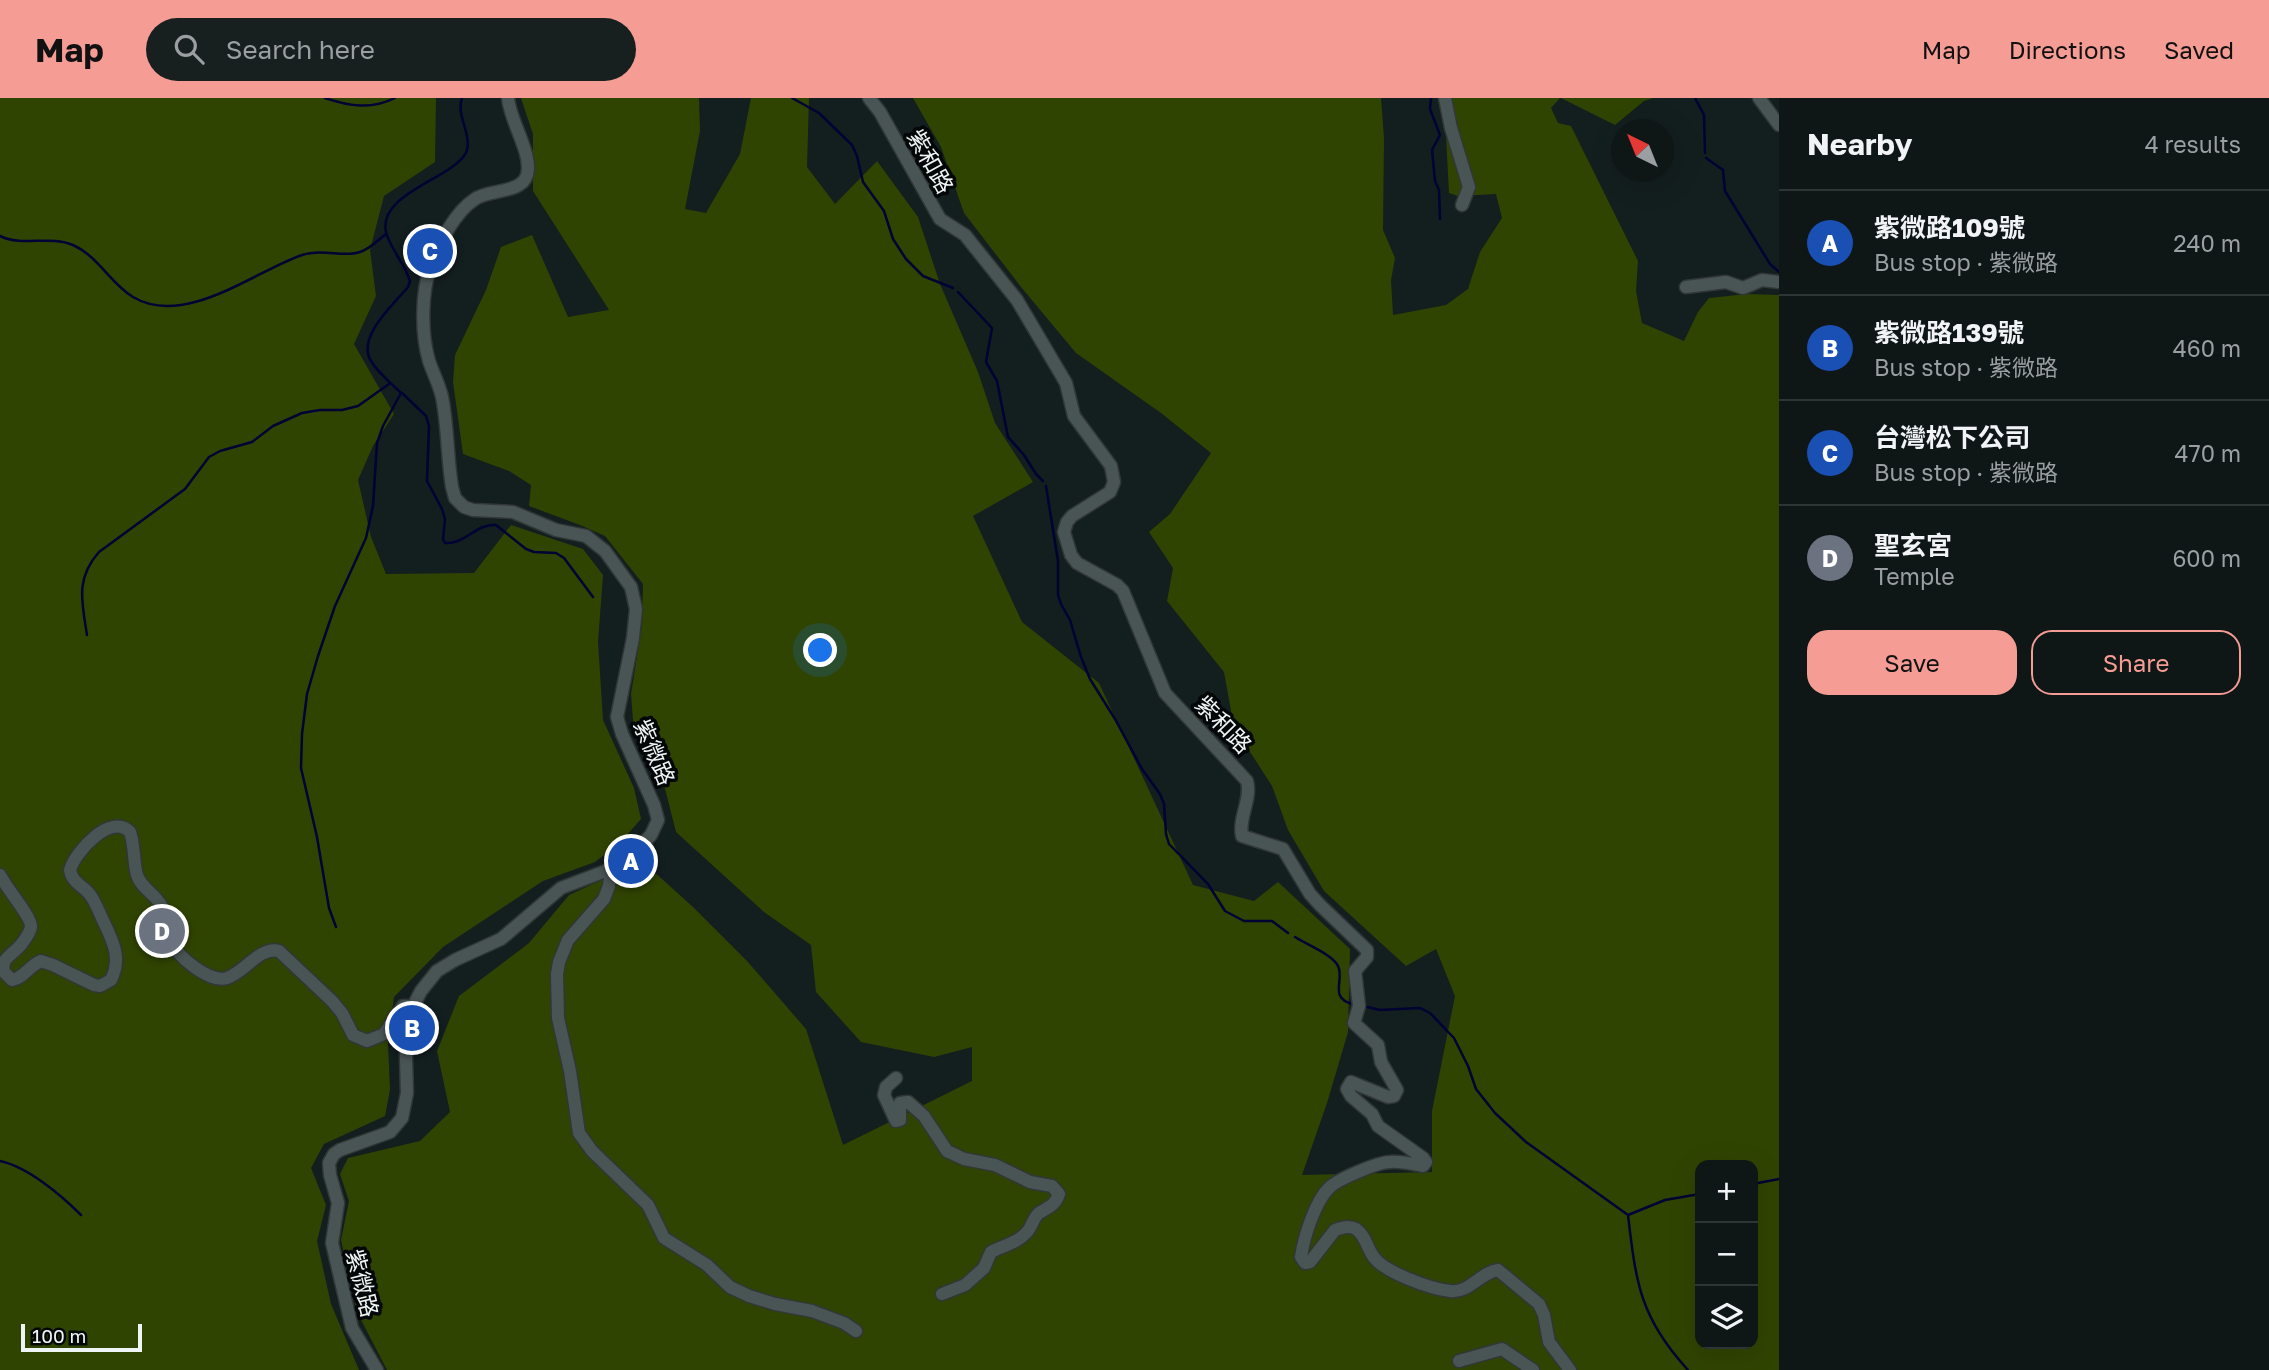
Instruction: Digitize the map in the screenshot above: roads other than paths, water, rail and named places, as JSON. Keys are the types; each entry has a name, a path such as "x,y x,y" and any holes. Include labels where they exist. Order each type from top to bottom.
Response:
{"street":[{"name":"紫微路","path":"377,1370 352,1328 332,1243 338,1203 329,1163 340,1150 390,1132 402,1118 407,1093 405,1022 429,979 446,965 501,939 561,888 625,862 651,835 658,820 617,717 633,638 636,609 631,587 605,551 586,536 556,530 513,512 473,510 464,507 455,498 449,469 442,394 428,354 425,332 427,284 431,265 446,235 467,205 481,195 514,187 522,183 527,176 527,158 509,111 508,98"},
{"name":"紫和路","path":"869,98 880,112 940,219 965,235 1017,300 1066,383 1074,416 1111,466 1114,482 1110,492 1072,516 1065,526 1065,537 1074,560 1123,591 1165,693 1244,777 1248,789 1242,836 1283,849 1315,899 1367,950 1367,957 1355,971 1358,1003 1354,1023 1378,1045 1381,1062 1397,1090 1394,1096 1388,1097 1352,1082 1348,1091 1370,1112 1378,1126 1423,1158 1426,1163 1423,1166 1384,1163 1332,1185 1306,1229 1302,1260 1305,1263 1310,1262 1335,1230 1350,1227 1359,1231 1373,1257 1386,1268 1445,1290 1457,1291 1489,1272 1498,1270 1539,1304 1549,1342 1570,1370"},
{"path":"1445,98 1469,187 1462,205"},
{"path":"1759,98 1779,125"},
{"path":"1686,287 1726,282 1743,288 1762,280 1779,282"},
{"path":"0,876 31,924 23,943 4,962 3,971 12,980 21,977 41,961 94,985 100,986 111,980 117,963 113,940 91,896 74,881 70,870 76,857 102,831 114,825 121,825 130,832 138,877 161,906 171,941 182,956 202,972 213,978 226,978 270,950 279,951 332,1001 342,1013 352,1035 367,1041 384,1034 402,1006 412,1006"},
{"path":"611,869 604,899 568,940 557,974 558,1018 575,1098 579,1133 592,1152 648,1205 664,1238 707,1265 730,1287 775,1304 812,1311 845,1323 856,1331"},
{"path":"896,1078 886,1087 884,1095 896,1121 900,1118 900,1103 908,1102 924,1116 947,1151 964,1159 995,1165 1030,1182 1052,1186 1059,1194 1052,1206 1036,1215 1029,1231 1019,1240 991,1252 984,1268 965,1285 942,1294"},
{"path":"1459,1361 1502,1349 1533,1370"}],"waterway":[{"path":"325,98 360,106 395,98"},
{"path":"336,927 329,908 317,837 301,768 307,694 335,606 366,538 373,506 377,443 401,393 377,370 368,352 372,332 410,281 388,238 386,219 402,198 455,165 464,156 468,142 461,113 462,98"},
{"path":"792,98 819,113 852,145 863,182 884,211 893,239 906,259 923,276 953,288"},
{"path":"1431,98 1430,109 1440,135 1432,150 1435,181 1439,190 1440,219"},
{"path":"1695,98 1704,115 1705,153"},
{"path":"1706,158 1723,170 1725,191 1770,264 1779,272"},
{"path":"0,236 18,241 55,241 73,245 90,256 133,297 153,305 175,306 219,294 302,255 318,252 360,252 371,247 386,234"},
{"path":"958,292 992,328 986,362 997,381 1008,437 1043,481"},
{"path":"87,635 82,591 91,562 99,552 185,489 209,457 252,442 273,426 302,413 358,406 389,384"},
{"path":"402,393 426,416 429,426 427,481 445,519 445,543 458,541 483,527 496,525 526,549 556,553 564,558 593,597"},
{"path":"1046,486 1058,561 1058,595 1061,604 1070,620 1090,679 1142,769 1160,794 1164,804 1169,844 1208,884 1225,911 1244,921 1272,921 1288,933"},
{"path":"1295,937 1335,962 1340,971 1341,998 1353,1004"},
{"path":"1363,1006 1380,1010 1420,1008 1430,1013 1454,1038 1476,1089 1495,1113 1526,1142 1628,1215 1634,1261 1643,1298 1660,1333 1688,1370"},
{"path":"0,1161 33,1175 81,1215"},
{"path":"1758,1183 1779,1179"},
{"path":"1628,1215 1665,1200 1695,1195"}],"place":[{"name":"台灣松下公司","path":"430,251"},
{"name":"紫微路109號","path":"631,861"},
{"name":"聖玄宮","path":"162,931"},
{"name":"紫微路139號","path":"412,1028"}]}
